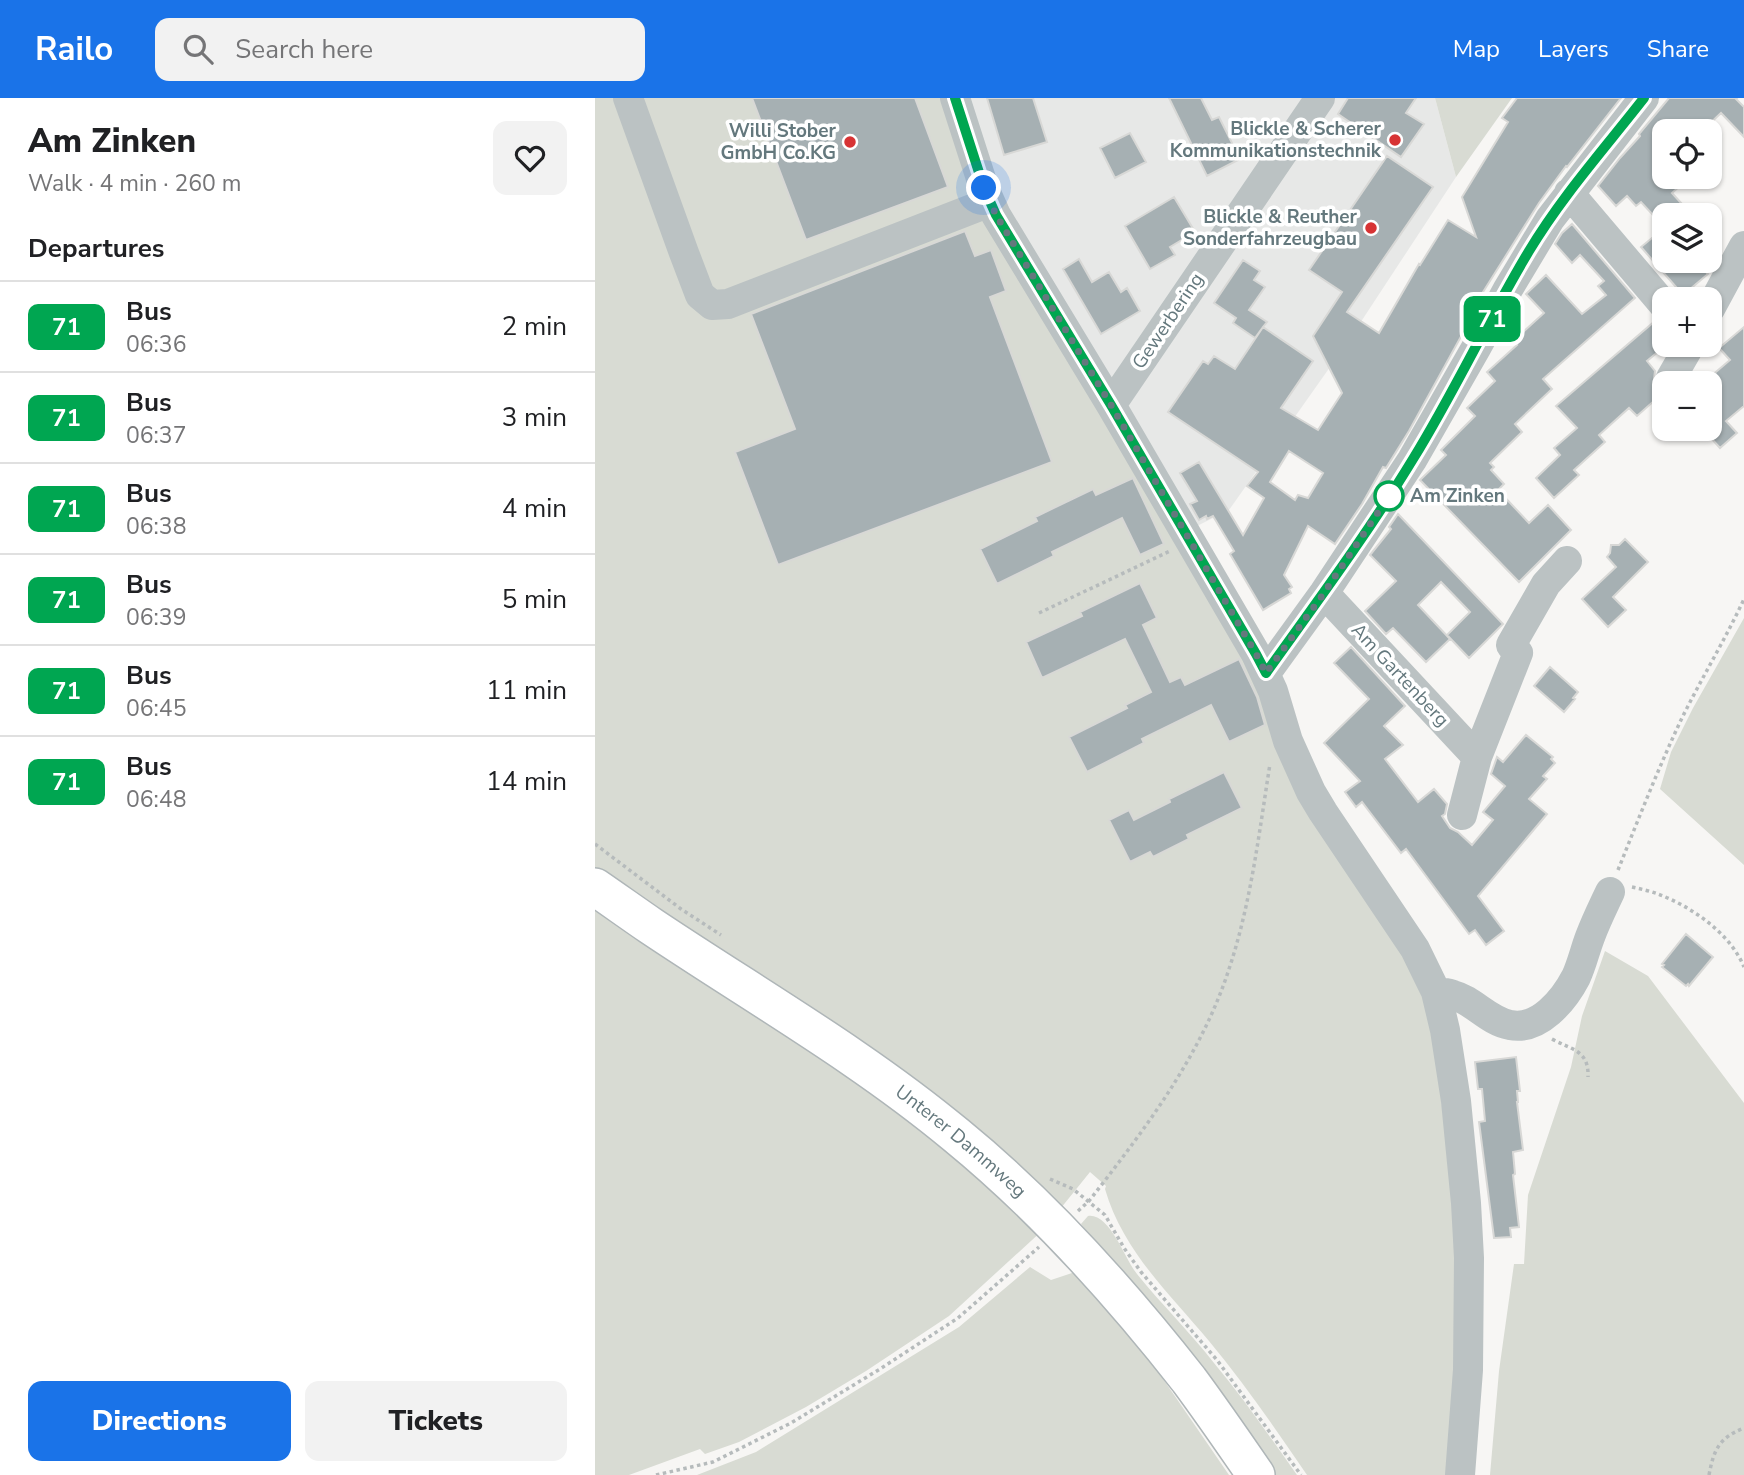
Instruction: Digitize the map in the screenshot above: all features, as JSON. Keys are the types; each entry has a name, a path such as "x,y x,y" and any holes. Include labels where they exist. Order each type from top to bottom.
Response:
{"main road":[{"name":"Unterer Dammweg","path":"595,887 901,1092 989,1163 1025,1196 1112,1288 1189,1381 1256,1475"}],"street":[{"path":"628,98 700,295 712,305 728,304 990,202"},
{"path":"955,98 990,202 1266,673 1288,741 1317,802 1415,948 1436,992 1445,1030 1466,1203 1468,1370 1460,1475"},
{"name":"Gewerbering","path":"1111,405 1320,98"},
{"path":"1266,673 1324,593 1412,460 1550,219 1644,98"},
{"path":"1569,193 1652,290"},
{"path":"1722,287 1744,246"},
{"path":"1462,815 1477,757 1518,653 1511,645 1546,584 1567,561"},
{"name":"Am Gartenberg","path":"1324,593 1477,757"},
{"path":"1436,992 1454,995 1511,1026 1535,1021 1544,1016 1556,1006 1575,978 1609,892"}],"path":[{"path":"1039,613 1191,541"},
{"path":"1609,892 1654,779 1682,718 1744,599"},
{"path":"656,1475 713,1462 790,1423 880,1369 958,1318 1089,1201 1183,1071 1210,1017 1229,969 1242,921 1271,759 1288,741"},
{"path":"1609,892 1631,887 1659,895 1682,906 1705,920 1723,936 1739,954 1744,967"},
{"path":"1569,1047 1585,1058 1589,1066 1588,1077"},
{"path":"1709,1475 1719,1443 1744,1428"}],"shaded area":[{"path":"595,98 1435,98 1456,177 1347,343 1229,510 1181,534"},
{"path":"595,98 945,98 1391,927 1428,1010 1459,1257 1453,1475 1307,1475 1235,1374 1135,1252 1113,1211 1106,1186 1090,1172 1044,1229 949,1316 866,1371 806,1407 739,1442 705,1454 700,1449 629,1475 595,1475"},
{"path":"1435,98 1512,98 1456,177"},
{"path":"1744,618 1744,865 1660,789 1671,752"},
{"path":"1605,951 1648,976 1744,1103 1744,1475 1490,1475 1499,1371 1514,1264 1524,1264 1528,1195 1571,1067 1582,1016"},
{"path":"1088,1216 1096,1217 1110,1229 1137,1274 1225,1377 1297,1475 1276,1475 1081,1224"},
{"path":"1030,1267 1051,1280 1075,1272 1159,1373 1229,1475 697,1475 756,1452 959,1327"}],"building":[{"name":"Willi Stober GmbH Co.KG","path":"752,98 915,98 948,187 806,240"},
{"path":"987,98 1033,98 1047,142 1004,155"},
{"path":"1169,98 1201,98 1212,120 1219,117 1240,159 1207,176"},
{"name":"Blickle & Scherer Kommunikationstechnik","path":"1348,98 1416,98 1406,113 1424,124 1401,157 1338,114"},
{"path":"1517,98 1621,98 1539,203 1466,319 1469,322 1409,431 1335,544 1308,526 1284,575 1292,587 1289,589 1291,593 1263,610 1230,554 1234,551 1213,516 1199,520 1190,504 1197,501 1180,473 1199,462 1243,535 1264,498 1247,486 1258,472 1168,412 1203,361 1208,364 1214,356 1235,369 1263,327 1313,361 1281,408 1318,430 1342,393 1313,336 1342,292 1309,270 1387,156 1433,187 1347,312 1379,333 1448,220 1476,237 1462,197 1508,122 1502,118","holes":["1289,451 1323,473 1308,498 1298,495 1295,500 1270,482"]},
{"path":"1669,98 1737,98 1744,107 1744,137 1721,113 1715,119 1652,119 1652,189 1676,189 1672,193 1681,203 1652,203 1652,214 1641,202 1636,206 1627,196 1616,206 1598,186 1639,134"},
{"path":"1130,133 1146,162 1115,178 1100,148"},
{"path":"1174,197 1195,232 1170,247 1175,255 1150,269 1125,226"},
{"path":"1572,224 1635,298 1543,379 1552,389 1515,424 1522,432 1490,463 1494,467 1491,470 1504,484 1498,490 1529,523 1548,505 1571,530 1519,582 1420,480 1446,455 1441,450 1475,416 1467,408 1495,381 1487,372 1517,345 1513,341 1544,313 1526,294 1546,275 1582,314 1606,295 1598,286 1604,281 1580,255 1572,263 1555,244"},
{"path":"965,231 975,256 991,250 1006,291 990,297 1052,462 778,565 735,452 795,429 751,314"},
{"path":"1652,238 1652,260 1641,247"},
{"path":"1079,259 1092,282 1109,272 1121,292 1127,288 1140,311 1101,334 1063,269"},
{"path":"1243,260 1260,271 1254,280 1265,287 1249,310 1267,322 1255,338 1233,323 1236,318 1214,303"},
{"path":"1664,273 1708,274 1693,287 1676,287"},
{"path":"1652,324 1652,357 1647,361 1655,371 1652,371 1652,403 1637,416 1629,408 1599,435 1605,442 1574,470 1579,475 1554,498 1536,478 1560,455 1554,448 1577,428 1556,406"},
{"path":"1744,327 1744,406 1726,421 1737,433 1720,448 1714,441 1722,441 1722,371 1717,371 1730,360 1722,351 1722,345"},
{"path":"1133,478 1164,544 1140,555 1122,518 1052,552 1054,556 997,584 980,549 1037,521 1035,517 1093,489 1096,495"},
{"path":"1398,514 1503,624 1469,658 1447,635 1470,612 1441,582 1418,605 1450,639 1426,662 1393,628 1386,634 1365,611 1396,581 1370,555 1391,529 1389,527"},
{"path":"1625,539 1648,562 1613,597 1626,610 1608,627 1582,599 1616,567 1607,557 1611,545 1619,545"},
{"path":"1140,583 1157,618 1143,625 1170,682 1181,677 1185,685 1239,659 1257,697 1265,725 1229,742 1211,705 1142,739 1144,743 1087,772 1069,737 1127,708 1125,705 1151,692 1125,639 1042,678 1026,642 1082,616 1080,612"},
{"path":"1351,647 1405,706 1384,726 1403,745 1385,759 1418,802 1434,789 1447,804 1442,816 1450,828 1472,845 1493,820 1483,812 1505,786 1491,774 1497,757 1503,762 1526,735 1553,757 1551,759 1555,763 1543,776 1547,779 1529,799 1547,814 1478,896 1504,931 1486,945 1475,930 1469,934 1406,849 1401,853 1362,802 1356,807 1345,792 1360,781 1324,743 1369,699 1334,663"},
{"path":"1550,667 1578,692 1564,712 1534,686"},
{"path":"1224,772 1242,808 1187,835 1189,839 1153,857 1150,852 1130,862 1109,820 1129,810 1134,820"},
{"path":"1686,934 1713,957 1689,986 1662,967"},
{"path":"1516,1057 1520,1091 1517,1091 1517,1102 1523,1150 1513,1152 1519,1227 1510,1228 1511,1237 1494,1238 1479,1122 1485,1121 1482,1089 1478,1089 1475,1062"}],"bus line":[{"name":"71","path":"955,98 984,188 996,215 1111,405 1266,673 1324,593 1412,460 1550,219 1644,98"}],"place":[{"name":"Blickle & Scherer Kommunikationstechnik","path":"1395,140"},
{"name":"Willi Stober GmbH Co.KG","path":"850,142"},
{"name":"Blickle & Reuther Sonderfahrzeugbau","path":"1371,228"},
{"name":"Am Zinken","path":"1389,496"}],"route":[{"path":"984,188 996,215 1111,405 1266,673 1389,496"}]}
